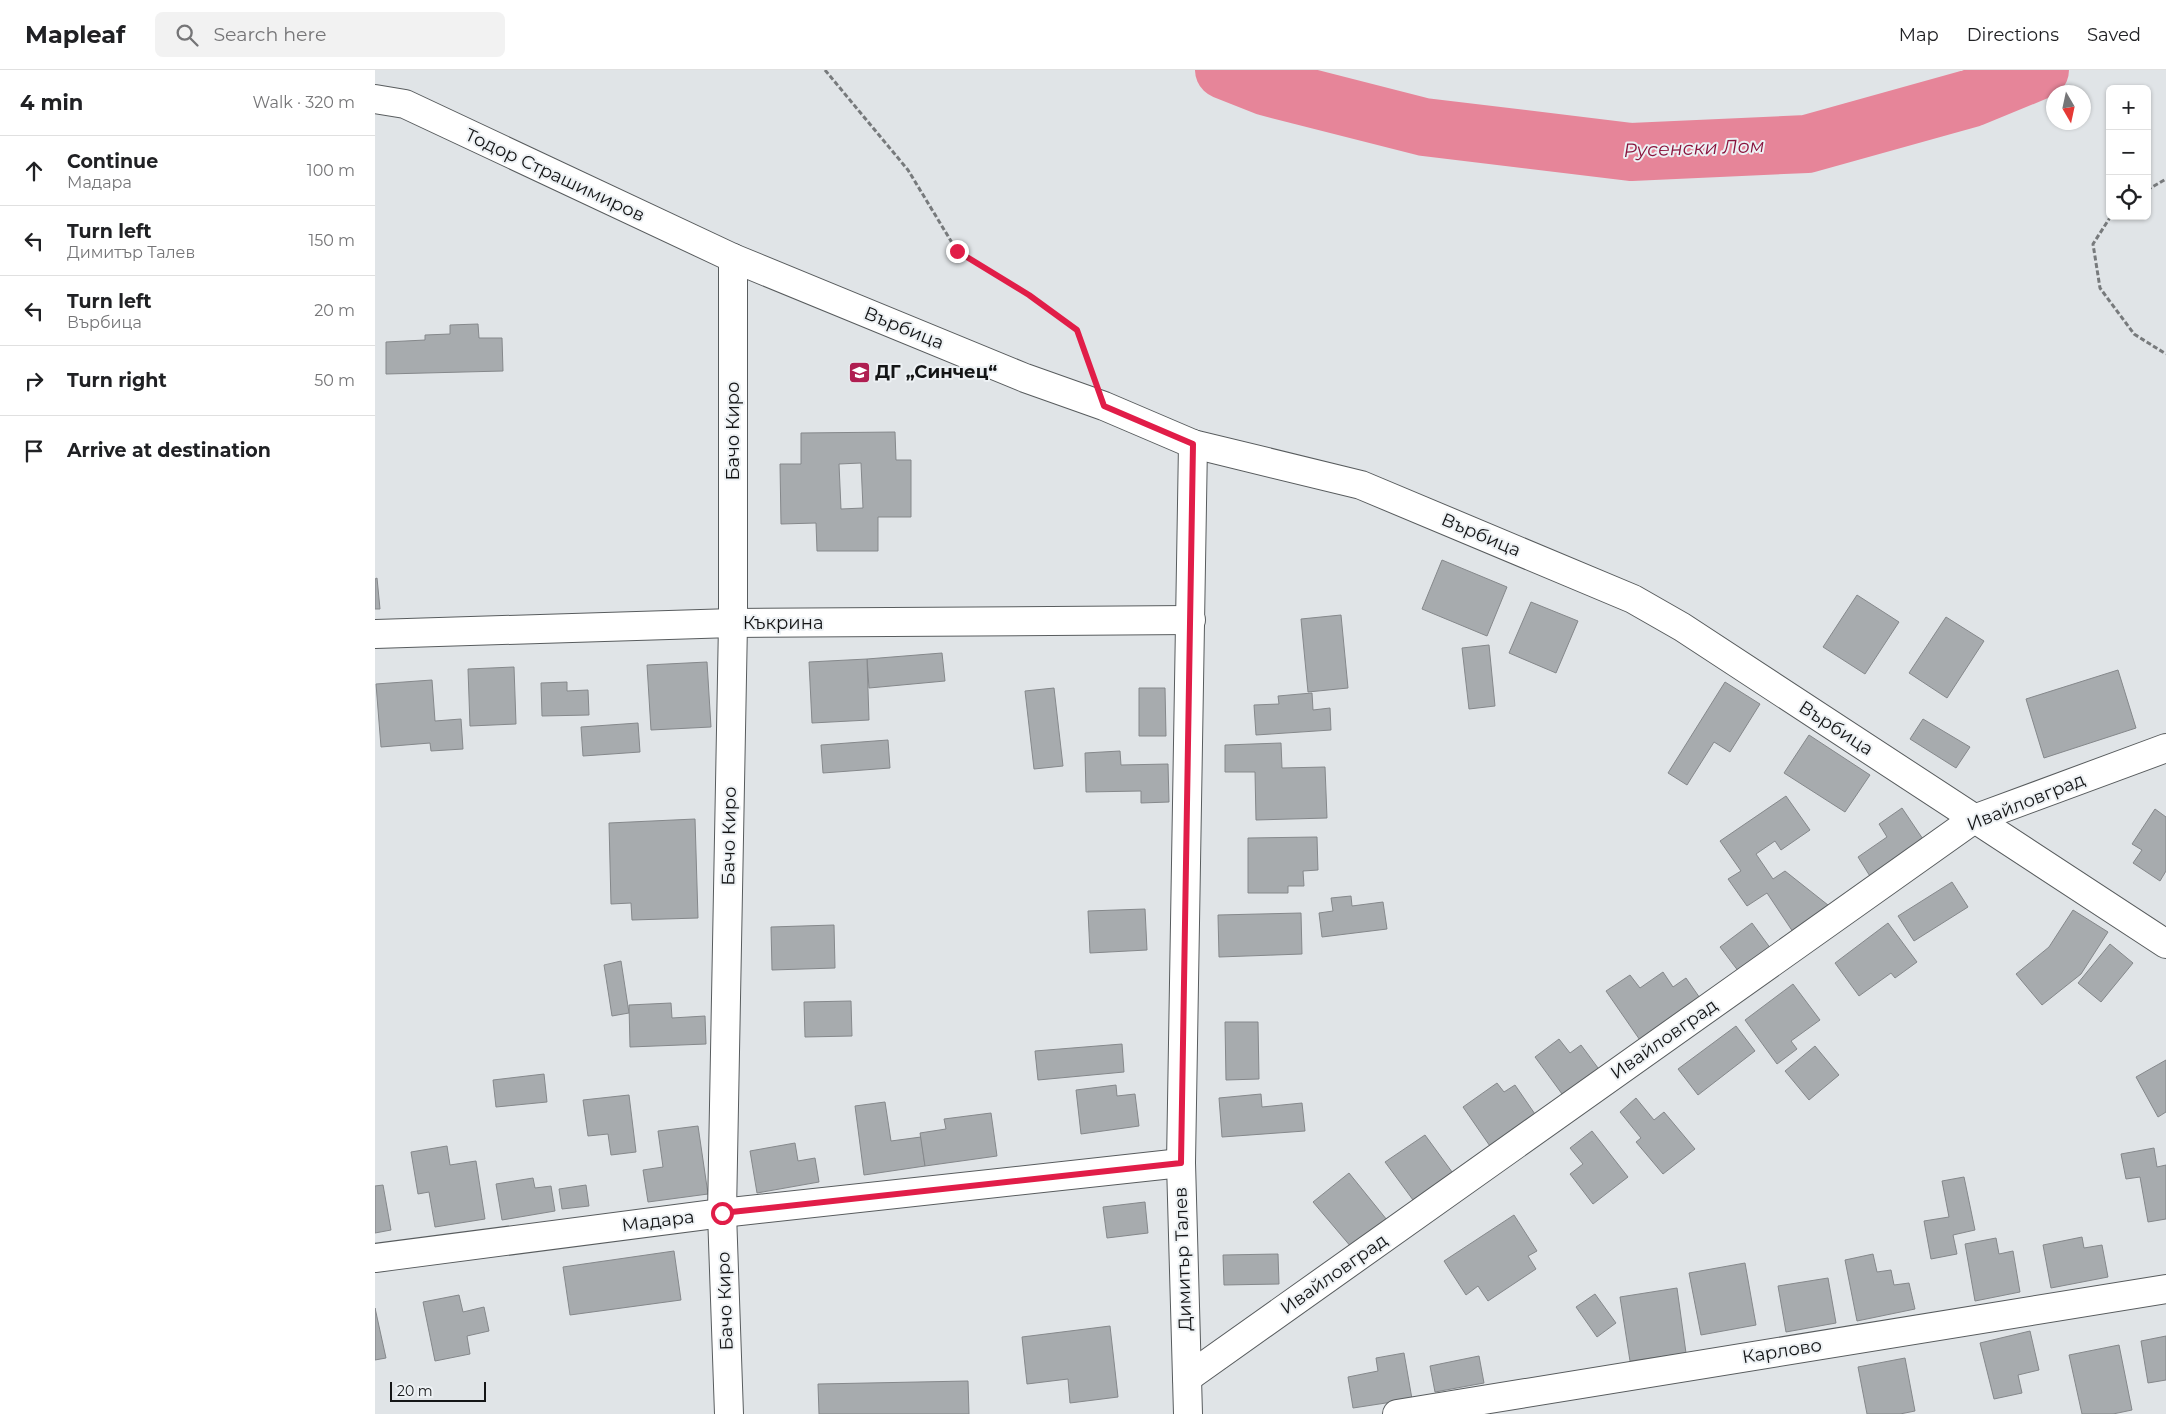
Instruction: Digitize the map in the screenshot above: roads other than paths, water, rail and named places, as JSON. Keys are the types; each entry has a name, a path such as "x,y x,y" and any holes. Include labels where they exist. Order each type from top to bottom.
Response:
{"street":[{"name":"Тодор Страшимиров","path":"375,99 405,104 733,258"},
{"name":"Върбица","path":"733,258 1025,378 1104,406 1193,444 1361,485 1633,598 1682,627 2166,944"},
{"name":"Бачо Киро","path":"729,1414 722,1213 733,623 733,258"},
{"name":"Димитър Талев","path":"1187,1414 1181,1163 1193,444"},
{"name":"Къкрина","path":"375,634 733,623 1191,620"},
{"name":"Ивайловград","path":"1187,1378 1974,819 2166,748"},
{"name":"Мадара","path":"375,1258 722,1213 1181,1163"},
{"name":"Карлово","path":"1397,1414 2166,1289"}],"waterway":[{"name":"Русенски Лом","path":"1224,70 1267,87 1424,127 1631,152 1807,144 1972,98 2040,70"}],"place":[{"name":"ДГ „Синчец“","path":"859,372"}]}
